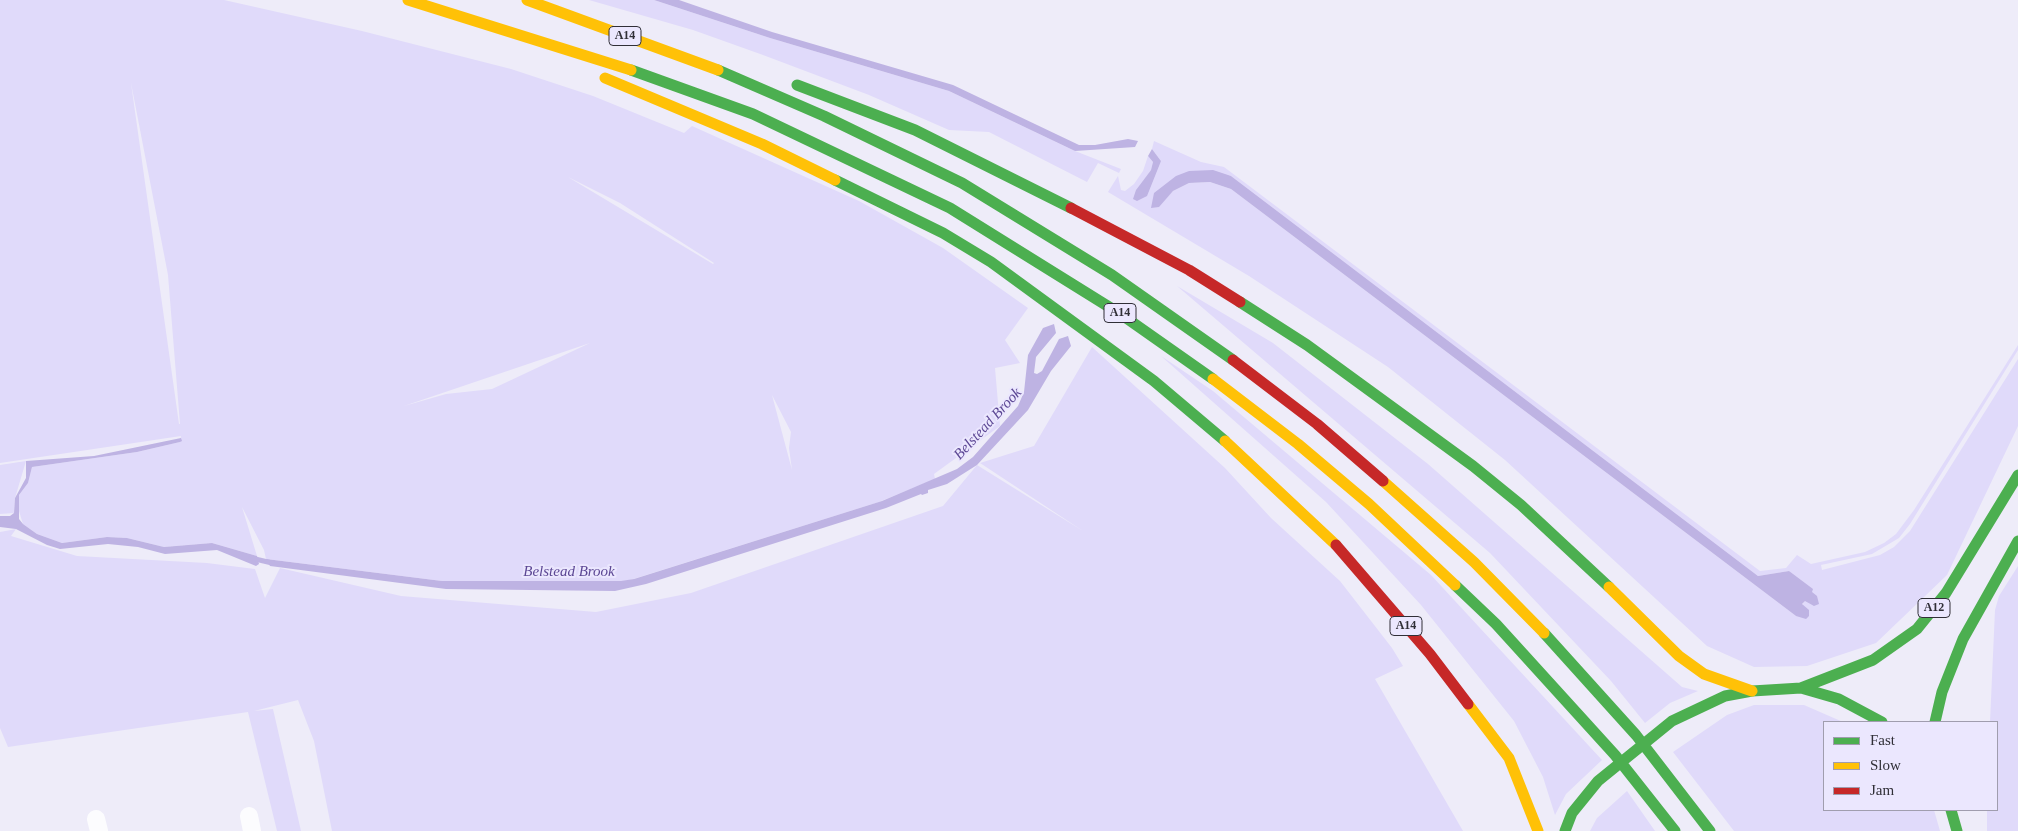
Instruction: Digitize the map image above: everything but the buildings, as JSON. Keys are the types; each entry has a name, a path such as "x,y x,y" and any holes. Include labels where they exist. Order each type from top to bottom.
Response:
{"highway":[{"name":"A14","path":"408,0 427,4 659,79 753,114 950,208 1122,314 1208,375 1298,444 1369,504 1496,624 1615,755 1675,831"},
{"name":"A14","path":"527,0 722,71 824,116 962,183 1112,275 1216,347 1310,418 1433,524 1542,632 1636,736 1710,831"},
{"name":"A14","path":"427,4 470,32"},
{"name":"A14","path":"722,71 768,78"},
{"name":"A14","path":"591,72 762,144 943,233 991,262 1154,381 1218,434 1337,546 1430,654 1509,758 1538,831"},
{"path":"786,80 915,130 1072,208 1198,275 1307,345 1473,466 1528,511 1679,656 1704,674 1752,691"},
{"name":"A12","path":"1801,688 1873,660 1917,629 1946,593 2018,475"},
{"path":"1935,721 1942,692 1963,640 2018,542"},
{"path":"1565,831 1572,813 1598,781 1672,721 1725,696 1752,691 1801,688 1839,699 1880,721"},
{"path":"1951,811 1957,831"}],"shaded area":[{"path":"0,0 224,0 362,31 511,69 593,96 684,133 692,126 859,201 943,248 1028,308 1005,340 1020,363 995,368 1000,426 934,474 935,479 879,502 627,581 442,581 266,559 264,550 242,507 257,556 212,543 164,547 127,538 107,537 62,543 37,534 23,524 18,508 19,495 28,483 32,467 137,452 180,442 181,436 0,463","holes":["131,83 168,275 179,424","568,177 620,203 713,264","590,343 492,389 446,394 404,406","772,395 791,432 789,448 792,470"]},
{"path":"589,0 654,0 770,38 949,91 1075,151 1121,169 1119,173 1098,163 1087,182 989,132 949,130 869,95 763,55 693,30"},
{"path":"654,0 679,0 772,32 953,85 1079,145 1095,145 1128,139 1138,141 1135,147 1075,151 949,91 770,38"},
{"path":"1154,141 1201,162 1224,167 1760,571 1786,568 1797,555 1811,564 1865,552 1884,543 1896,534 1914,510 2018,345 2018,350 1910,524 1899,538 1872,554 1821,565 1822,570 1880,555 1894,547 1910,531 2018,359 2018,426 1947,575 1876,643 1807,666 1754,667 1707,646 1505,460 1388,367 1249,276 1108,192 1118,176 1121,190 1125,191 1134,184 1143,171 1148,156 1153,162 1151,170 1136,190 1161,161 1152,149","holes":["1189,171 1231,176 1758,576 1789,571 1805,600 1796,616 1231,189 1210,182 1189,183 1173,191 1164,199"]},
{"path":"1152,149 1161,161 1147,196 1137,201 1133,199 1136,190 1151,170 1153,162 1148,156"},
{"path":"1213,170 1231,176 1758,576 1789,571 1813,589 1812,592 1817,596 1819,604 1814,606 1805,601 1802,604 1809,610 1809,616 1806,619 1796,616 1231,189 1210,182 1189,183 1173,191 1159,207 1151,208 1154,193 1176,176 1189,171"},
{"path":"1177,286 1273,343 1428,464 1682,687 1698,691 1670,703 1645,723 1611,681 1490,553"},
{"path":"1054,324 1056,333 1036,357 1034,373 1037,374 1042,371 1059,339 1068,336 1071,346 1051,371 1028,410 977,465 947,484 928,490 928,493 646,584 615,591 446,589 270,566 266,559 442,581 621,581 634,579 882,501 957,469 973,457 1018,406 1024,392 1028,355 1043,328"},
{"path":"1092,347 1225,468 1271,518 1340,581 1392,648 1403,666 1375,679 1463,831 332,831 314,741 298,700 254,711 273,709 301,831 277,831 248,712 8,747 0,728 0,532 16,529 11,536 77,556 207,563 255,569 265,598 280,568 401,596 596,612 691,593 943,506 977,465 1083,531 980,463 1034,446"},
{"path":"1161,356 1213,391 1431,575 1602,760 1566,794 1555,815 1543,777 1514,721 1421,605 1326,502"},
{"path":"181,438 182,441 180,442 137,452 32,467 28,483 19,495 19,519 37,534 62,543 107,537 127,538 164,547 212,543 257,556 259,564 256,566 217,550 165,554 138,547 108,544 60,549 47,545 16,529 0,527 0,516 10,516 14,513 15,498 26,478 26,461 94,456"},
{"path":"26,461 15,498 14,513 0,514 0,465"},
{"path":"2018,566 2018,831 1987,831 1987,811 1998,811 1998,721 1990,721 1995,610 1999,596"},
{"path":"1754,705 1804,705 1841,721 1823,721 1823,811 1934,811 1940,831 1734,831 1673,752 1727,715"},
{"path":"1627,791 1655,831 1590,831 1597,818"}],"waterway":[{"name":"Belstead Brook","path":"251,558 272,563"}],"traffic: fast":[{"path":"631,70 753,114 950,208 1122,315 1213,379"},
{"path":"718,70 824,116 962,183 1112,275 1233,360"},
{"path":"797,85 915,130 1071,208"},
{"path":"835,180 943,233 991,262 1154,381 1225,441"},
{"path":"1240,302 1307,345 1473,466 1521,505 1609,587"},
{"path":"1801,688 1873,660 1917,629 1946,593 2018,475"},
{"path":"1935,721 1942,692 1963,639 2018,541"},
{"path":"1455,585 1496,624 1615,755 1675,831"},
{"path":"1544,633 1636,735 1710,831"},
{"path":"1565,831 1572,813 1598,781 1672,721 1725,696 1752,691 1801,688 1839,699 1880,721"},
{"path":"1951,811 1957,831"}],"traffic: slow":[{"path":"408,0 631,70"},
{"path":"527,0 718,70"},
{"path":"605,78 762,144 835,180"},
{"path":"1213,379 1298,444 1369,504 1455,585"},
{"path":"1225,441 1336,545"},
{"path":"1383,481 1474,562 1544,633"},
{"path":"1609,587 1679,656 1704,674 1752,691"},
{"path":"1468,704 1509,758 1538,831"}],"traffic: jam":[{"path":"1071,208 1189,270 1240,302"},
{"path":"1233,360 1317,424 1383,481"},
{"path":"1336,545 1430,654 1468,704"}]}
